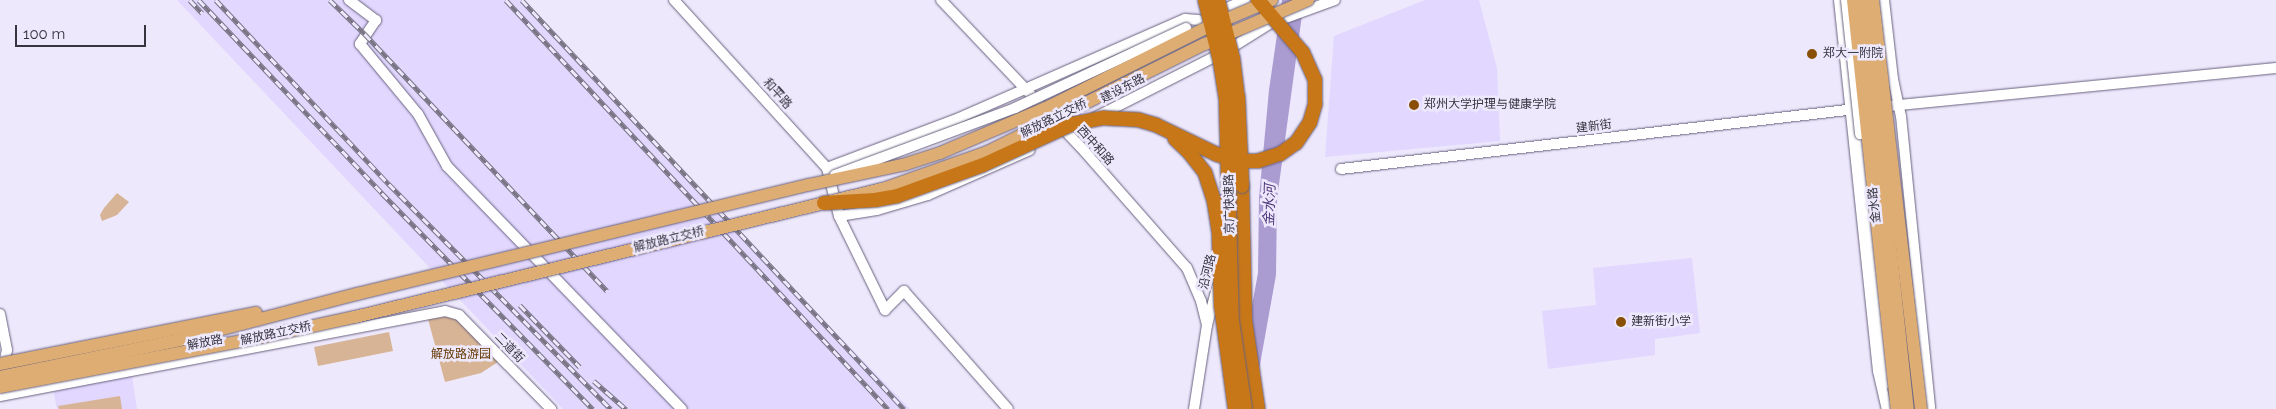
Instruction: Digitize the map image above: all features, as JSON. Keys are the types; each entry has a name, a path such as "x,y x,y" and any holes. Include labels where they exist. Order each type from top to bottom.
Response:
{"highway":[{"name":"京广快速路","path":"1206,0 1220,61 1226,99 1232,321 1245,409"},
{"name":"京广快速路","path":"1218,0 1228,40 1238,97 1245,320 1258,409"},
{"path":"824,203 875,200 936,184 983,166 1053,132 1086,120 1118,118 1156,125 1216,154 1247,162 1264,160 1280,154 1296,143 1304,134 1315,104 1315,80 1303,53 1258,0"},
{"path":"1156,125 1188,151 1198,162 1205,172 1214,201 1219,232 1221,305 1235,409"}],"main road":[{"name":"解放路立交桥","path":"0,377 180,340 357,294 808,185 882,171 940,153 1050,106 1210,26 1272,0"},
{"name":"金水路","path":"1853,0 1897,409"},
{"name":"金水路","path":"1864,0 1908,409"},
{"path":"1873,0 1921,409"},
{"name":"解放路立交桥","path":"0,387 263,337 355,317 916,179 980,155 1205,44 1312,4"},
{"path":"0,364 357,294"}],"street":[{"path":"349,0 376,20 360,44 418,114 447,166 682,409"},
{"name":"西中和路","path":"941,0 1066,132 1186,268 1201,301 1207,325"},
{"path":"1198,0 1212,57"},
{"path":"808,185 1015,108 1246,0"},
{"path":"1258,0 1271,24"},
{"path":"1312,4 1335,0"},
{"path":"1839,0 1878,371 1888,409"},
{"path":"1846,0 1888,409"},
{"path":"1884,0 1893,79 1901,116 1930,409"},
{"name":"和平路","path":"680,2 827,168 839,216 885,310 904,291 1008,409"},
{"name":"建设东路","path":"839,216 877,210 928,195 985,172 1226,51 1271,24 1312,4"},
{"path":"827,168 906,140 1185,20 1202,19"},
{"name":"沿河路","path":"1194,409 1207,325 1222,270 1236,203 1234,134 1226,51"},
{"name":"建新街","path":"1341,169 1850,110 2276,68"},
{"name":"解放路","path":"0,396 445,311"},
{"name":"二道街","path":"445,311 459,315 551,409"},
{"path":"0,314 4,350 0,373"}],"shaded area":[{"path":"177,0 523,0 790,286 910,409 563,409"},
{"name":"郑州大学护理与健康学院","path":"1425,0 1479,0 1497,68 1500,141 1325,157 1334,36"},
{"name":"建新街小学","path":"1692,258 1700,333 1655,339 1655,355 1548,369 1542,311 1596,305 1593,268"},
{"path":"132,376 137,409 57,409 53,389"}],"green space":[{"path":"117,193 129,202 117,215 102,221 100,215"},
{"name":"解放路游园","path":"451,316 458,320 498,362 481,373 445,382 428,319"},
{"path":"389,332 393,351 318,366 314,347"},
{"path":"120,396 122,409 59,409 58,406"}],"water":[{"name":"金水河","path":"1282,0 1304,0 1277,199 1276,275 1252,409 1233,409 1258,273 1259,198 1269,90"}],"railway":[{"path":"190,0 202,13"},
{"path":"199,0 382,193 593,409"},
{"path":"216,0 389,184 611,409"},
{"path":"330,0 365,34 607,291"},
{"path":"506,0 888,409"},
{"path":"522,0 904,409"},
{"path":"520,305 580,367"},
{"path":"594,381 626,409"}],"place":[{"name":"郑大一附院","path":"1812,54"},
{"name":"郑州大学护理与健康学院","path":"1414,105"},
{"name":"建新街小学","path":"1621,322"}]}
